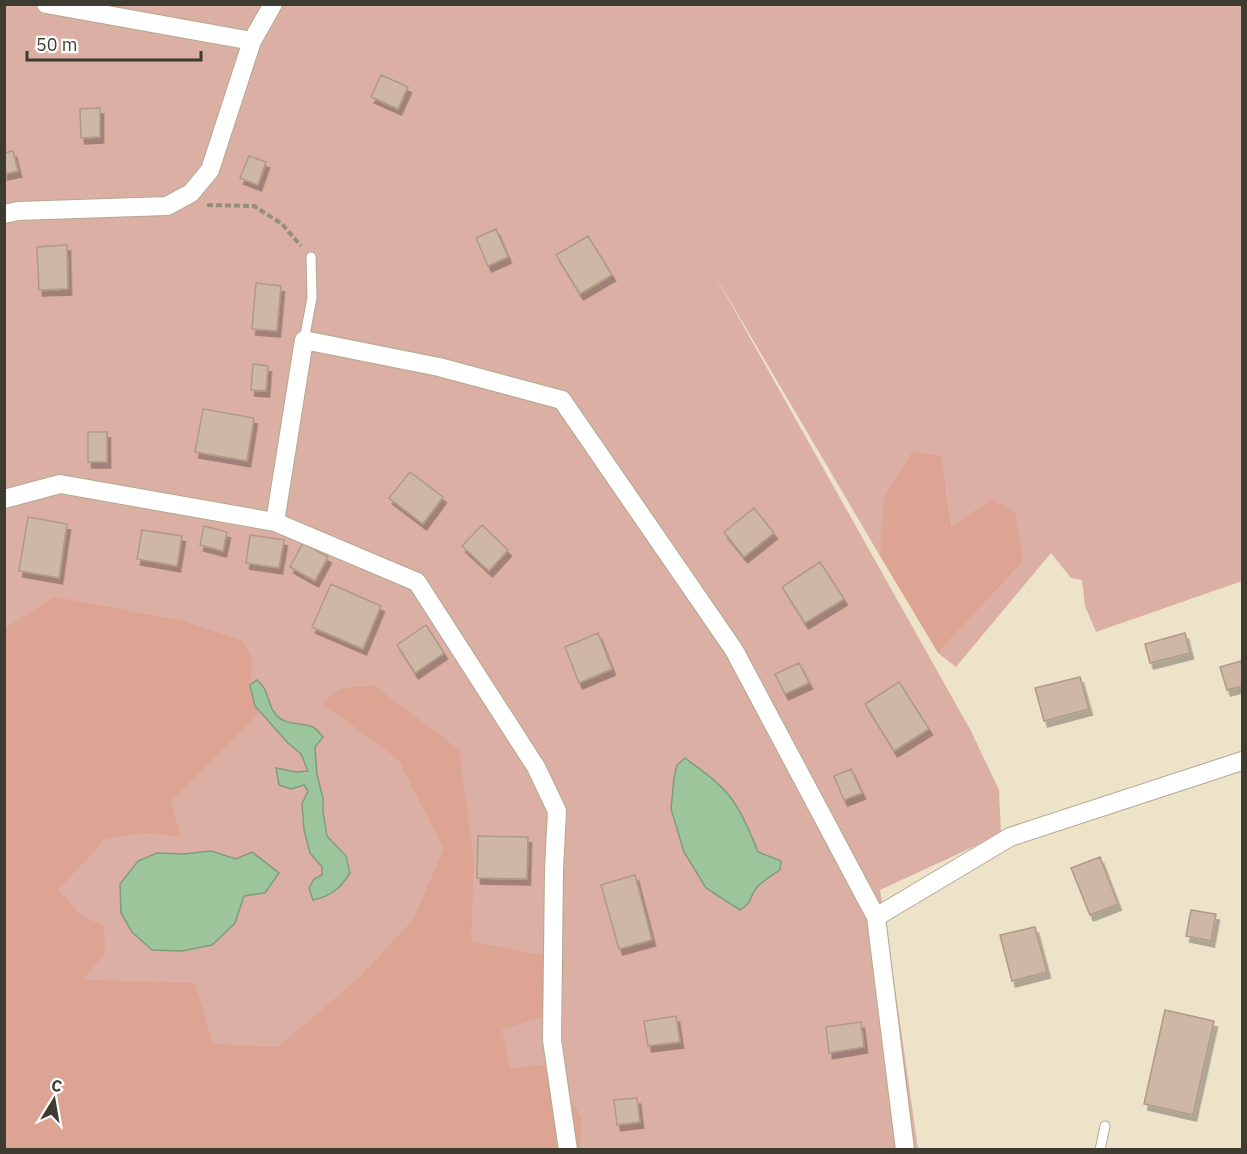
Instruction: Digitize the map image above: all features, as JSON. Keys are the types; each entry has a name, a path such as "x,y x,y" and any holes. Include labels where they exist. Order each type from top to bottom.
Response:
{"street":[{"path":"46,4 252,41"},
{"path":"4,214 18,211 168,206 191,193 210,170 252,41 273,4"},
{"path":"274,522 304,340 439,367 562,400 734,650 876,917 905,1149"},
{"path":"4,499 60,484 274,522 417,582 536,767 557,811 552,1040 568,1149"},
{"path":"876,917 1010,837 1242,761"}],"lane":[{"path":"304,340 312,298 311,257"},
{"path":"1100,1149 1105,1126"}],"path":[{"path":"168,206 254,206 282,224 311,257"}],"shaded area":[{"path":"5,5 1242,5 1242,581 1096,632 1085,606 1082,580 1071,578 1051,553 956,667 938,653 1023,562 952,526 946,486 883,532 880,556 713,272 971,731 999,790 1001,834 880,890 918,1149 5,1150"},
{"path":"912,452 941,456 952,526 992,499 1015,513 1023,562 938,653 880,556 884,498"},
{"path":"55,597 183,621 243,641 253,661 250,685 255,705 260,712 171,801 181,837 147,833 106,838 58,890 82,916 104,926 105,953 83,980 195,983 213,1044 278,1047 360,977 413,920 444,849 398,759 323,704 340,690 375,686 459,750 474,861 471,941 565,960 557,1013 502,1029 510,1069 551,1064 581,1117 580,1149 5,1150 5,628"},
{"path":"257,680 265,689 276,715 288,722 313,727 323,737 315,747 327,836 346,856 350,873 335,891 313,900 309,888 314,879 322,875 322,867 310,853 304,830 302,804 308,791 304,785 291,789 279,785 276,768 296,772 308,771 301,754 255,706 250,685"},
{"path":"685,758 715,781 731,798 750,831 758,852 781,861 780,870 760,884 749,903 740,910 706,888 684,852 671,809 677,765"},
{"path":"211,851 236,859 252,852 279,873 265,893 244,896 235,923 212,945 182,951 152,950 132,932 121,913 120,884 138,861 157,853 183,854"}],"building":[{"path":"381,75 408,87 398,109 371,97"},
{"path":"100,108 100,137 81,138 80,109"},
{"path":"13,151 18,171 4,174 4,153"},
{"path":"249,156 266,162 258,185 240,178"},
{"path":"496,229 508,257 488,266 476,238"},
{"path":"588,236 612,275 580,294 556,255"},
{"path":"67,245 68,289 39,290 37,247"},
{"path":"256,283 281,286 277,331 252,329"},
{"path":"253,364 268,366 266,391 251,390"},
{"path":"203,409 254,418 247,461 195,452"},
{"path":"88,432 107,432 107,462 88,462"},
{"path":"410,472 443,497 423,524 389,498"},
{"path":"754,508 774,533 744,557 724,532"},
{"path":"28,517 67,524 59,578 19,571"},
{"path":"482,525 508,550 489,571 462,546"},
{"path":"204,526 227,532 223,551 200,545"},
{"path":"142,530 182,536 177,566 137,559"},
{"path":"250,535 284,540 279,568 246,563"},
{"path":"303,543 328,557 315,581 290,567"},
{"path":"820,562 844,599 805,623 782,587"},
{"path":"331,584 381,606 363,649 312,627"},
{"path":"426,625 444,653 415,673 397,645"},
{"path":"598,633 612,669 579,683 565,647"},
{"path":"1185,633 1190,653 1150,663 1145,644"},
{"path":"1241,661 1242,686 1227,690 1220,667"},
{"path":"799,663 809,683 785,694 775,674"},
{"path":"1080,677 1089,709 1044,721 1035,688"},
{"path":"899,682 929,729 894,751 865,704"},
{"path":"851,769 862,793 844,800 834,776"},
{"path":"478,836 528,837 527,879 477,878"},
{"path":"1100,857 1118,904 1090,915 1071,868"},
{"path":"635,875 652,940 619,949 601,885"},
{"path":"1191,910 1216,914 1211,941 1186,936"},
{"path":"1035,927 1047,972 1012,981 1000,935"},
{"path":"1165,1010 1214,1021 1193,1115 1144,1104"},
{"path":"676,1016 680,1042 648,1046 644,1021"},
{"path":"861,1022 864,1047 829,1053 826,1027"},
{"path":"637,1098 640,1122 617,1125 614,1100"}]}
